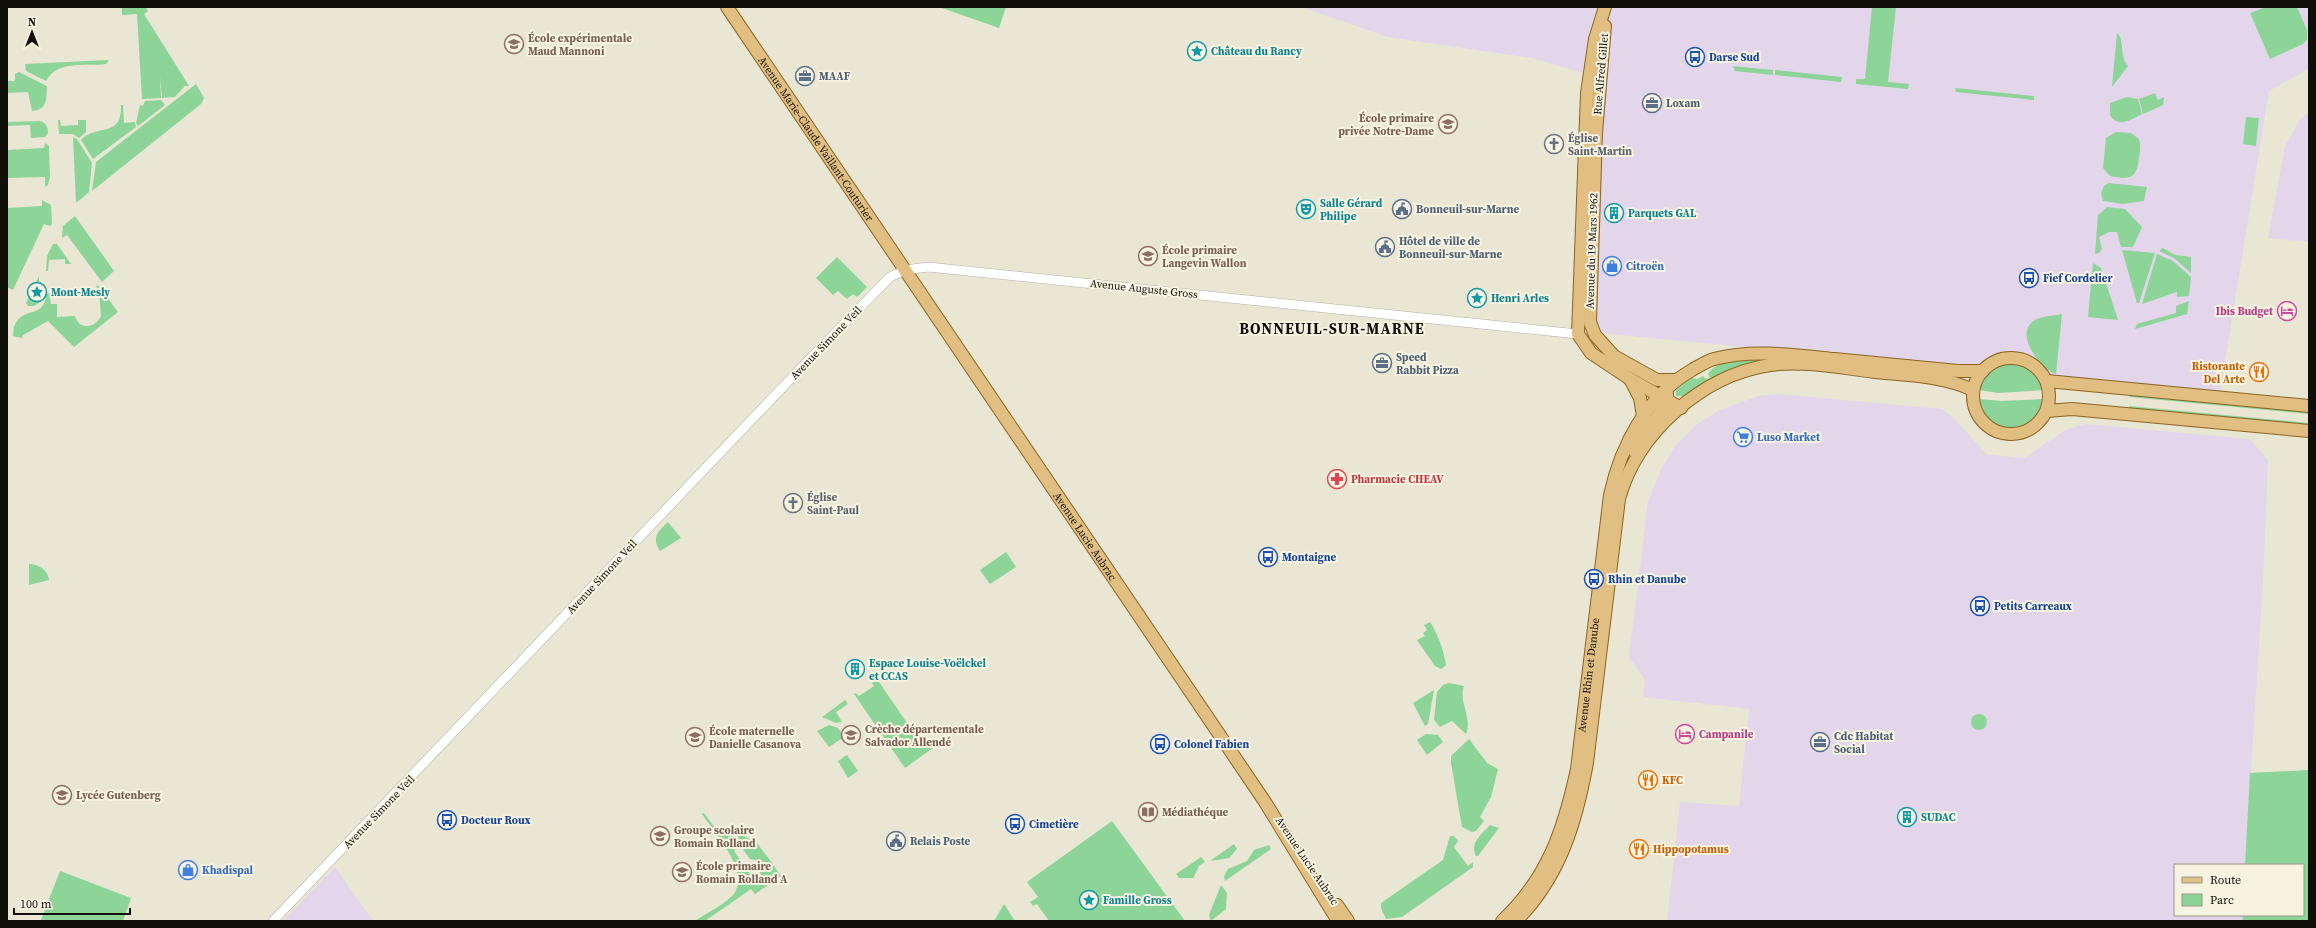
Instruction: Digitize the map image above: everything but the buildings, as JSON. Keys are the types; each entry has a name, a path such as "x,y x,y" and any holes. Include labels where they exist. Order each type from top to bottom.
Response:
{"main road":[{"name":"Avenue Marie-Claude Vaillant-Couturier","path":"727,7 905,270"},
{"name":"Rue Alfred Gillet","path":"1589,165 1589,72 1595,39 1606,7"},
{"name":"Avenue du 19 Mars 1962","path":"1578,334 1589,165"},
{"name":"Avenue du 19 Mars 1962","path":"1589,165 1589,310 1594,335 1614,356 1657,380"},
{"name":"Avenue Lucie Aubrac","path":"905,270 1265,802 1338,921"},
{"path":"1578,334 1591,352 1630,379 1665,396 1680,408"},
{"path":"1665,396 1676,380 1713,359 1740,355 1779,354 1958,371 1982,371"},
{"path":"2001,359 2023,359 2042,373 2047,382 2050,394 2047,411 2041,421 2026,432 2013,435 2000,433 1987,426 1977,415 1973,405 1973,390 1982,371 1992,363 2001,359"},
{"path":"1633,462 1648,441 1680,408 1703,390 1725,378 1743,371 1770,365 1797,364 1892,374 1956,383 1973,390"},
{"path":"1630,379 1640,398 1643,416"},
{"path":"1633,462 1638,441 1665,408 1665,396 1657,380 1676,380"},
{"path":"2047,382 2232,397 2309,406"},
{"name":"Avenue Rhin et Danube","path":"1502,921 1517,907 1536,883 1554,848 1567,813 1577,769 1610,495 1616,471 1627,445 1643,416 1665,396"},
{"path":"2047,411 2072,409 2309,431"},
{"name":"Avenue Rhin et Danube","path":"1516,921 1548,882 1568,838 1581,798 1587,763 1619,499 1633,462"},
{"name":"Avenue Lucie Aubrac","path":"1265,802 1294,838 1348,921"}],"street":[{"name":"Avenue Auguste Gross","path":"905,270 928,266 1578,334"},
{"name":"Avenue Simone Veil","path":"273,921 807,362 887,280 905,270"}],"shaded area":[{"path":"1301,7 2309,7 2309,69 2269,91 2220,393 1610,334 1583,325 1586,74 1532,58 1388,37"},
{"path":"2309,112 2309,242 2268,238 2285,146 2300,119"},
{"path":"1779,394 1942,409 1955,419 1986,454 2024,458 2067,429 2086,424 2250,439 2268,460 2263,583 2245,864 2174,864 2174,916 2243,916 2242,921 1667,921 1680,802 1739,806 1749,709 1643,697 1645,680 1629,657 1648,502 1661,469 1675,446 1696,425 1718,411 1758,396"},
{"path":"335,867 373,921 283,921"}],"green space":[{"path":"122,7 146,7 148,11 144,14 189,86 185,86 175,97 162,98 160,76 161,98 142,99 137,14 122,15"},
{"path":"939,7 1006,7 999,28"},
{"path":"1872,7 1896,7 1888,82 1909,84 1908,89 1856,84 1856,79 1865,79"},
{"path":"2266,7 2297,7 2307,30 2307,40 2303,44 2270,59 2250,13"},
{"path":"2117,33 2121,39 2125,62 2128,66 2112,87"},
{"path":"109,60 106,64 73,65 57,69 46,81 26,71 25,64"},
{"path":"1733,66 1773,70 1773,75 1735,71"},
{"path":"1775,70 1842,77 1841,82 1775,75"},
{"path":"19,72 47,86 44,106 32,111 28,92 7,93 7,81 15,81 15,74"},
{"path":"196,84 204,98 201,104 92,191 96,162"},
{"path":"1955,88 2034,96 2034,100 1956,92"},
{"path":"2155,93 2158,100 2164,97 2163,105 2143,114 2139,99"},
{"path":"2127,97 2138,99 2142,114 2125,122 2113,119 2110,115 2110,103"},
{"path":"161,100 165,105 138,126 136,123 140,105 143,106 145,101"},
{"path":"121,105 123,105 124,123 135,122 136,127 93,159 81,140 94,132 113,127 120,116"},
{"path":"2246,117 2259,118 2256,146 2243,144"},
{"path":"58,120 60,120 61,126 78,125 78,120 86,120 86,132 79,138 73,134 59,134"},
{"path":"40,121 47,127 48,133 45,137 31,138 30,125 7,126 7,122"},
{"path":"2116,132 2131,133 2140,141 2140,150 2136,170 2134,174 2127,178 2110,176 2103,168 2106,138"},
{"path":"73,137 77,139 92,163 89,192 76,203"},
{"path":"45,143 49,146 50,177 48,185 45,187 45,177 7,178 7,150 44,148"},
{"path":"2109,183 2147,187 2144,201 2123,204 2103,201 2101,193 2104,186"},
{"path":"42,200 51,205 52,224 50,226 44,224 13,290 7,287 7,208 42,206"},
{"path":"2107,207 2125,209 2142,227 2133,247 2121,247 2117,232 2109,232 2099,237 2102,249 2099,253 2095,254 2098,215"},
{"path":"75,216 114,271 102,282 67,235 62,238 63,226"},
{"path":"53,244 57,244 71,264 65,264 65,259 49,260 48,271 46,271 47,256"},
{"path":"2163,248 2175,255 2191,257 2191,273 2174,258 2159,251"},
{"path":"2122,250 2155,253 2139,303 2137,303"},
{"path":"2157,254 2173,261 2191,277 2189,296 2177,297 2177,292 2142,304"},
{"path":"837,257 867,287 857,297 853,294 847,299 838,291 833,295 816,278"},
{"path":"2093,263 2101,268 2118,320 2088,317"},
{"path":"39,276 39,303 34,306 28,306 26,303"},
{"path":"98,285 118,312 74,347 48,321 23,335 22,338 13,336 14,328 18,320 22,316 42,307 45,302 46,294 49,293 51,304 57,304 57,317 75,316 77,321 83,326 95,323 101,316 99,291 96,286"},
{"path":"2189,301 2187,314 2135,329 2137,324 2176,313 2176,306"},
{"path":"2062,314 2056,374 2044,367 2038,360 2029,344 2027,336 2028,328 2035,320 2042,317"},
{"path":"1750,359 1789,360 1685,396 1676,396 1676,390 1691,378 1697,379 1703,376 1706,379 1710,378 1708,374 1716,366 1727,362"},
{"path":"2008,363 2025,366 2034,372 2040,380 2044,390 1998,393 1979,390 1982,379 1990,370"},
{"path":"2130,393 2309,410 2309,414 2130,397"},
{"path":"1978,399 2002,401 2045,399 2041,412 2033,422 2023,428 2012,430 2001,428 1991,422 1983,412"},
{"path":"2129,406 2309,423 2309,427 2128,410"},
{"path":"668,522 681,538 660,551 657,546 656,538 661,528"},
{"path":"1006,552 1016,567 990,584 980,570"},
{"path":"29,564 42,568 47,573 49,580 29,585"},
{"path":"1430,622 1438,637 1444,654 1446,665 1441,669 1435,666 1417,640 1425,636 1423,633 1427,630 1424,625"},
{"path":"877,679 924,748 938,740 940,743 905,768 854,694 856,693 859,696 874,686 872,683"},
{"path":"1449,683 1464,686 1463,698 1468,722 1466,734 1452,721 1440,727 1434,720 1437,692 1443,685"},
{"path":"1434,690 1428,724 1425,726 1413,703"},
{"path":"845,700 848,704 836,712 842,722 836,723 822,717"},
{"path":"1979,714 1985,716 1987,722 1985,728 1979,730 1973,728 1971,722 1973,716"},
{"path":"829,725 838,728 844,737 829,747 817,731"},
{"path":"1426,734 1438,735 1443,742 1427,755 1417,740"},
{"path":"1469,739 1487,763 1498,769 1491,797 1480,817 1484,821 1476,831 1472,832 1462,827 1451,763 1451,756"},
{"path":"847,755 858,771 848,778 838,761"},
{"path":"2309,770 2309,921 2242,921 2243,916 2304,916 2304,864 2245,864 2250,773"},
{"path":"704,813 718,832 735,835 737,845 734,851 755,881 762,876 754,863 774,866 781,876 755,894 751,889 705,921 695,921 731,897 737,888 738,878 730,855 702,814"},
{"path":"1112,821 1185,921 1049,921 1037,904 1033,906 1030,902 1038,897 1027,882"},
{"path":"1490,825 1499,828 1478,856 1476,856 1474,851 1475,843 1480,835"},
{"path":"738,833 756,842 773,864 750,859 739,844"},
{"path":"1450,836 1454,836 1458,841 1454,847 1468,866 1473,862 1473,867 1402,917 1386,919 1381,908 1381,903 1443,860"},
{"path":"1234,844 1237,849 1229,858 1210,861"},
{"path":"1269,845 1271,849 1225,881 1224,876 1228,869 1247,861 1254,850"},
{"path":"1201,857 1205,862 1199,866 1193,878 1179,878 1176,874"},
{"path":"60,871 131,898 123,921 41,920"},
{"path":"1221,885 1227,893 1226,909 1211,921 1209,915"},
{"path":"1004,904 1015,921 994,921"}],"place":[{"name":"École expérimentale Maud Mannoni","path":"514,44"},
{"name":"Château du Rancy","path":"1197,51"},
{"name":"Darse Sud","path":"1695,57"},
{"name":"MAAF","path":"805,76"},
{"name":"Loxam","path":"1652,103"},
{"name":"École primaire privée Notre-Dame","path":"1448,124"},
{"name":"Église Saint-Martin","path":"1554,144"},
{"name":"Salle Gérard Philipe","path":"1306,209"},
{"name":"Bonneuil-sur-Marne","path":"1402,209"},
{"name":"Parquets GAL","path":"1614,213"},
{"name":"Hôtel de ville de Bonneuil-sur-Marne","path":"1385,247"},
{"name":"École primaire Langevin Wallon","path":"1148,256"},
{"name":"Citroën","path":"1612,266"},
{"name":"Fief Cordelier","path":"2029,278"},
{"name":"Mont-Mesly","path":"37,292"},
{"name":"Henri Arles","path":"1477,298"},
{"name":"Ibis Budget","path":"2287,311"},
{"name":"Speed Rabbit Pizza","path":"1382,363"},
{"name":"Ristorante Del Arte","path":"2259,372"},
{"name":"Luso Market","path":"1743,437"},
{"name":"Pharmacie CHEAV","path":"1337,479"},
{"name":"Église Saint-Paul","path":"793,503"},
{"name":"Montaigne","path":"1268,557"},
{"name":"Rhin et Danube","path":"1594,579"},
{"name":"Petits Carreaux","path":"1980,606"},
{"name":"Espace Louise-Voëlckel et CCAS","path":"855,669"},
{"name":"Campanile","path":"1685,734"},
{"name":"Crèche départementale Salvador Allendé","path":"851,735"},
{"name":"École maternelle Danielle Casanova","path":"695,737"},
{"name":"Cdc Habitat Social","path":"1820,742"},
{"name":"Colonel Fabien","path":"1160,744"},
{"name":"KFC","path":"1648,780"},
{"name":"Lycée Gutenberg","path":"62,795"},
{"name":"Médiathéque","path":"1148,812"},
{"name":"SUDAC","path":"1907,817"},
{"name":"Docteur Roux","path":"447,820"},
{"name":"Cimetière","path":"1015,824"},
{"name":"Groupe scolaire Romain Rolland","path":"660,836"},
{"name":"Relais Poste","path":"896,841"},
{"name":"Hippopotamus","path":"1639,849"},
{"name":"Khadispal","path":"188,870"},
{"name":"École primaire Romain Rolland A","path":"682,872"},
{"name":"Famille Gross","path":"1089,900"}],"district":[{"name":"BONNEUIL-SUR-MARNE","path":"1332,328"}]}
